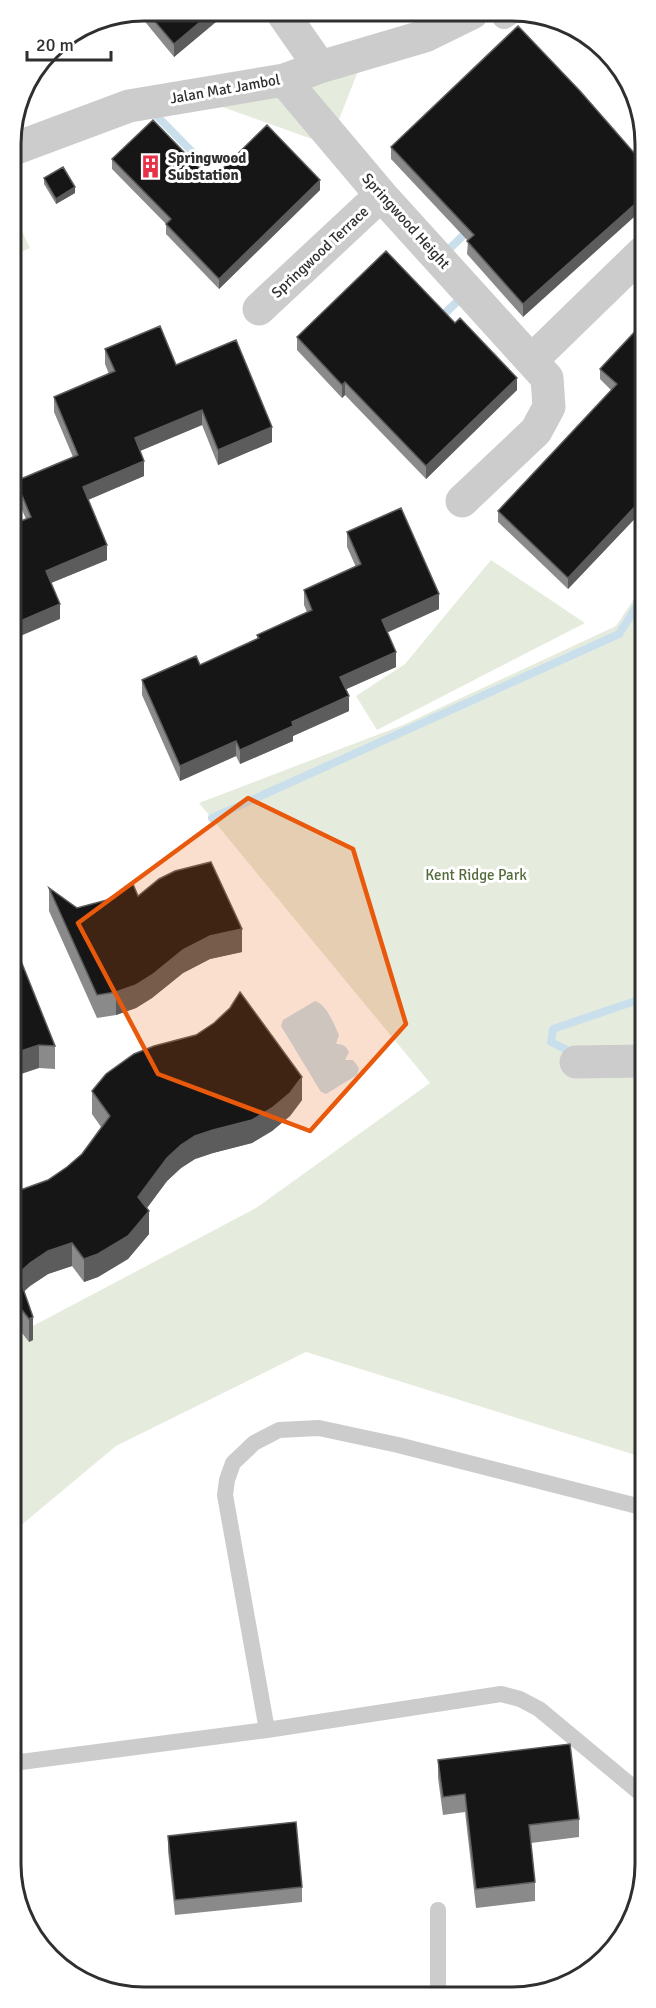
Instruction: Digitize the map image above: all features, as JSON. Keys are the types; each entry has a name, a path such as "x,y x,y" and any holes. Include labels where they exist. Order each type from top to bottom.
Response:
{"street":[{"path":"288,21 320,67"},
{"name":"Jalan Mat Jambol","path":"21,146 129,106 284,80 473,21"},
{"name":"Springwood Height","path":"284,80 381,195 547,378 549,407 536,431 462,501"},
{"name":"Springwood Terrace","path":"259,309 381,195"},
{"path":"532,360 635,260"},
{"path":"576,1062 635,1061"}],"lane":[{"path":"267,1730 225,1495 227,1480 233,1464 254,1443 279,1430 318,1428 398,1445 635,1505"},
{"path":"21,1762 267,1730 501,1694 520,1699 539,1709 635,1789"},
{"path":"438,1910 438,1987"}],"highlighted area":[{"path":"248,798 353,849 406,1024 310,1131 158,1074 78,923"}],"green space":[{"path":"360,66 338,122 304,85"},
{"path":"280,93 326,144 211,103"},
{"path":"21,229 30,248 21,252"},
{"path":"491,560 585,623 377,730 356,696 405,664"},
{"name":"Kent Ridge Park","path":"635,598 635,1455 306,1352 116,1446 21,1525 21,1332 256,1208 430,1083 199,803 403,725 616,626"}],"water":[{"path":"315,1001 323,1006 332,1020 339,1035 336,1044 347,1048 349,1052 345,1060 353,1060 359,1068 357,1075 326,1094 321,1092 281,1026 283,1020"}],"building":[{"path":"154,21 201,21 174,44"},
{"path":"518,26 580,91 635,154 635,204 523,304 467,241 474,235 391,147"},
{"path":"153,120 211,180 267,125 320,180 219,279 166,224 171,219 112,159"},
{"path":"63,167 75,187 56,199 44,178"},
{"path":"386,251 455,323 460,318 517,378 426,466 345,382 342,385 297,337"},
{"path":"160,326 176,365 236,340 272,427 218,450 202,410 135,438 144,461 83,487 107,545 46,571 60,604 21,621 21,521 31,517 21,493 21,479 78,455 54,397 115,371 105,349"},
{"path":"635,332 635,507 568,578 498,511 617,384 600,369"},
{"path":"401,508 439,594 382,620 396,652 340,677 349,696 292,722 293,726 240,750 236,741 180,766 142,680 196,656 200,665 259,638 257,635 312,610 304,590 361,564 347,532"},
{"path":"211,862 242,929 210,936 183,950 136,985 116,992 97,995 49,888 77,908 107,900 133,884 138,896 159,879 175,871"},
{"path":"21,961 55,1046 39,1045 21,1051"},
{"path":"240,992 302,1077 290,1093 272,1108 252,1120 195,1136 181,1145 167,1158 138,1197 149,1211 128,1236 98,1254 84,1259 72,1243 48,1251 21,1271 21,1190 48,1180 67,1167 82,1154 110,1116 92,1091 106,1074 134,1054 196,1035 230,1008"},
{"path":"21,1283 33,1317 29,1319 21,1309"},
{"path":"570,1744 579,1819 529,1825 535,1882 476,1889 465,1794 443,1797 438,1760"},
{"path":"296,1822 302,1887 175,1900 168,1836"}],"waterway":[{"path":"155,114 204,164 192,175"},
{"path":"446,252 471,228"},
{"path":"439,319 464,295"},
{"path":"212,818 619,634 635,609"},
{"path":"575,1054 551,1042 553,1029 635,1001"}],"place":[{"name":"Springwood Substation","path":"150,167"}]}
